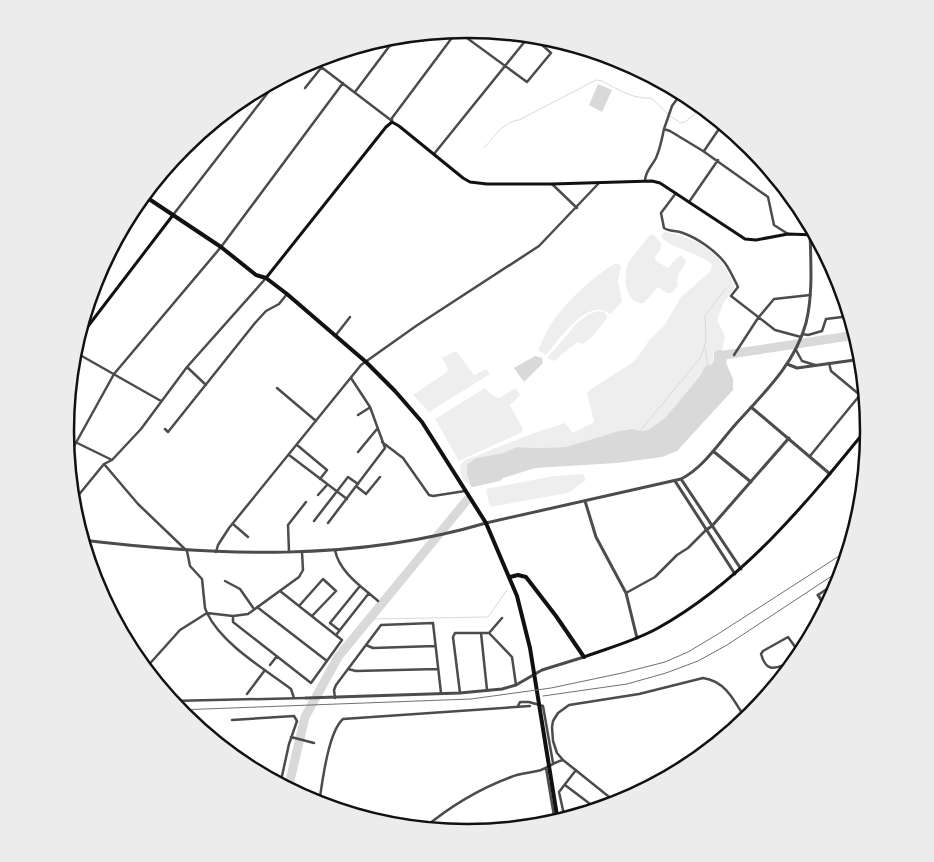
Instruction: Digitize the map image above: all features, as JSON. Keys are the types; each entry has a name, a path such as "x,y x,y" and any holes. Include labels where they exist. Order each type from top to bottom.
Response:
{"main road":[{"path":"266,278 392,122 470,182 487,184 552,184 645,180 660,183 746,239 756,240 788,234 809,236"},
{"path":"149,199 221,247 256,275 266,278 287,294 366,362 396,391 422,422 486,522 510,577 530,648 556,814"},
{"path":"88,327 173,215"},
{"path":"510,577 518,575 526,577 584,657 637,638 680,615 741,569 810,497 861,436"}],"street":[{"path":"392,122 392,118 451,38"},
{"path":"468,38 527,82 551,53 540,44"},
{"path":"434,154 525,42"},
{"path":"355,92 390,45"},
{"path":"305,88 321,67 390,118 392,122"},
{"path":"74,446 114,374 221,247 342,82"},
{"path":"173,215 270,90"},
{"path":"645,180 646,171 659,152 664,129 672,106 677,98"},
{"path":"664,129 718,160 768,197 774,225 788,234"},
{"path":"704,151 719,129"},
{"path":"689,202 718,160"},
{"path":"216,552 218,544 233,524 366,362 416,326 539,246 577,208 598,183"},
{"path":"552,184 577,208"},
{"path":"676,193 662,213 664,228 681,232 693,238 720,257 726,264 738,288 731,296 758,318 775,330 801,336 822,331 826,319 843,317"},
{"path":"89,541 216,552 302,552 357,548 456,532 486,522 681,479 690,475 752,407 787,364 796,348 806,321 810,295 810,238"},
{"path":"79,495 104,464 112,460 141,429 187,366 266,278"},
{"path":"165,429 168,432 266,311 279,304 287,294"},
{"path":"734,355 758,318 774,299 810,295"},
{"path":"336,335 350,317"},
{"path":"796,348 802,361 816,365"},
{"path":"81,356 162,401"},
{"path":"787,364 797,368 854,360"},
{"path":"830,363 831,370 859,394"},
{"path":"187,366 206,386"},
{"path":"328,523 385,448 370,407 351,378"},
{"path":"277,388 317,421"},
{"path":"810,456 859,396"},
{"path":"358,415 370,407"},
{"path":"752,407 830,474"},
{"path":"358,452 378,429"},
{"path":"626,593 655,577 677,555 688,548 712,526 789,438"},
{"path":"381,441 403,458 429,495 439,496 465,491"},
{"path":"76,442 112,460"},
{"path":"297,445 327,470 320,479"},
{"path":"713,450 751,482"},
{"path":"289,455 347,499"},
{"path":"104,464 138,504 187,550 190,566 202,578 205,608 212,624 226,639 291,688 294,698"},
{"path":"314,521 348,477 366,494 380,477"},
{"path":"681,479 741,569"},
{"path":"675,481 735,574"},
{"path":"318,495 327,485"},
{"path":"585,501 596,537 626,593 637,638"},
{"path":"290,552 288,525 306,502"},
{"path":"233,524 248,537"},
{"path":"335,550 337,561 360,586 378,601"},
{"path":"150,664 180,630 207,613 242,616 300,577 303,570 302,552"},
{"path":"299,606 323,579 336,591 312,616"},
{"path":"226,582 240,589 256,608 326,661"},
{"path":"339,630 330,623 360,586"},
{"path":"822,601 818,595 828,588"},
{"path":"233,616 233,622 312,683 342,640 280,591"},
{"path":"336,635 369,593"},
{"path":"489,633 502,618"},
{"path":"335,698 334,690 336,685 381,625 433,623 434,646 441,693"},
{"path":"480,633 486,690"},
{"path":"460,693 453,637 456,634 489,633 512,657 516,685"},
{"path":"782,667 776,669 768,666 761,654 763,651 788,637 796,648"},
{"path":"366,645 373,648 434,646"},
{"path":"270,665 277,656"},
{"path":"181,701 335,698 460,693 516,685 542,670 584,657"},
{"path":"348,669 356,671 438,668"},
{"path":"247,694 265,670"},
{"path":"610,798 563,760 555,750 553,720 558,713 569,705 639,694 703,678 713,680 723,686 741,713"},
{"path":"518,706 520,702 529,702 543,706 553,763"},
{"path":"320,796 324,770 334,734 338,723 343,719 530,706"},
{"path":"234,716 232,720 294,716 297,721 291,737 282,778"},
{"path":"291,737 314,743"},
{"path":"430,823 464,798 512,776 546,768 553,763 563,760"},
{"path":"546,768 555,814"},
{"path":"564,812 560,792 576,770"},
{"path":"564,785 591,805"}],"shaded area":[{"path":"598,84 612,90 602,112 589,105"},
{"path":"666,232 690,239 713,253 719,259 733,282 735,287 723,304 717,320 725,336 722,352 716,350 713,358 714,361 711,365 705,366 700,376 665,418 646,431 627,429 566,447 517,447 503,453 476,458 467,474 471,486 462,479 460,465 465,460 565,423 573,433 594,422 587,393 632,363 650,339 664,326 681,297 711,271 712,264 661,237"},
{"path":"652,234 661,243 661,248 655,260 668,268 678,257 681,256 686,260 678,277 678,285 672,293 667,293 658,287 644,303 637,302 632,299 626,286 627,265"},
{"path":"614,264 621,266 618,281 622,301 611,314 600,310 589,312 568,328 546,355 538,350 548,329 570,300"},
{"path":"598,311 604,312 607,318 594,335 583,344 577,342 554,361 547,358 578,322 589,314"},
{"path":"717,350 721,350 724,354 733,379 733,390 677,451 662,457 617,463 535,468 503,478 500,481 471,486 467,474 467,465 476,458 503,453 517,447 566,447 619,431 631,429 648,430 665,418 700,376 705,366 711,365 714,361 714,353"},
{"path":"456,351 474,375 486,369 490,374 429,412 413,395 447,372 448,369 442,358"},
{"path":"535,356 542,358 543,363 524,382 514,368"},
{"path":"485,388 495,397 499,398 516,388 520,395 510,405 523,429 522,432 459,461 435,419"},
{"path":"583,474 586,480 568,493 490,507 486,489 554,476"}],"waterway":[{"path":"484,148 509,123 519,120 596,80 633,96 651,98 670,116 681,123 697,112"},
{"path":"640,431 701,357 706,341 705,316 726,288"},
{"path":"722,366 724,355 849,336"},
{"path":"705,347 708,366"},
{"path":"290,782 305,717 338,657 467,500"},
{"path":"370,619 488,617 507,590"}],"railway":[{"path":"190,710 471,699 551,688 622,673 665,662 688,652 841,555"},
{"path":"543,696 627,684 666,673 698,661 727,645 834,575"}]}
